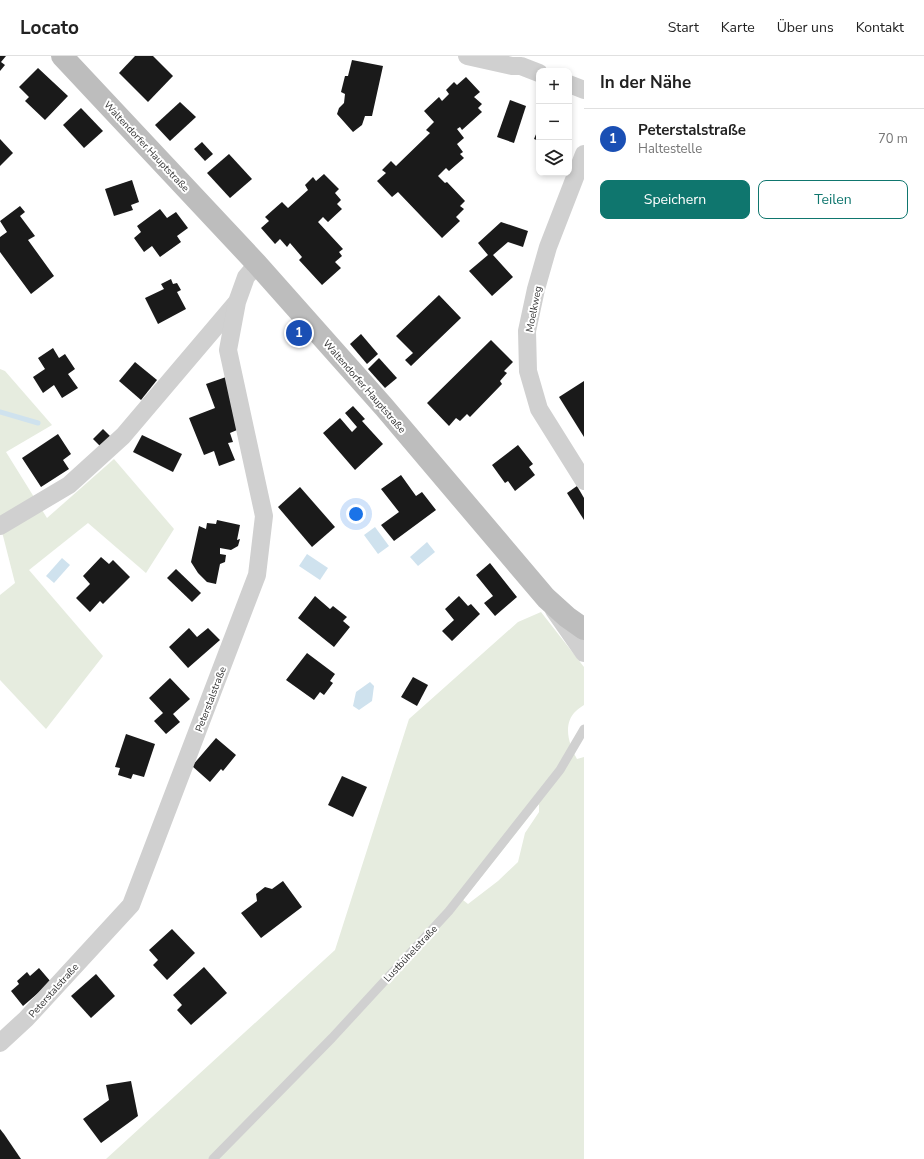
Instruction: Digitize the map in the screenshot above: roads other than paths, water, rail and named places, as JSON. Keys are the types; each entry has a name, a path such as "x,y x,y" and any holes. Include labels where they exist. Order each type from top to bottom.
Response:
{"main road":[{"name":"Waltendorfer Hauptstraße","path":"62,56 257,264 384,408 546,598 566,617 584,629"}],"street":[{"path":"467,56 512,66 521,66 536,72"},
{"path":"572,85 584,90"},
{"name":"Moelkweg","path":"584,154 548,247 536,289 527,331 528,371 539,409 584,481"},
{"name":"Peterstalstraße","path":"0,1043 26,1019 131,904 257,575 264,516 228,350 237,302 246,277 257,264"},
{"name":"Peterstalstraße","path":"0,526 69,485 123,436 237,302"},
{"path":"546,598 584,653"}],"lane":[{"name":"Lustbühelstraße","path":"213,1159 332,1038 449,911 560,770 584,729"}],"water":[{"path":"375,527 389,546 378,554 364,535"},
{"path":"427,542 435,552 418,566 410,557"},
{"path":"307,554 328,568 320,580 299,566"},
{"path":"62,558 70,565 54,583 46,576"},
{"path":"370,682 374,686 372,701 359,710 353,706 356,692"}],"waterway":[{"path":"0,412 38,423"}],"place":[{"name":"Peterstalstraße","path":"299,333"}]}
